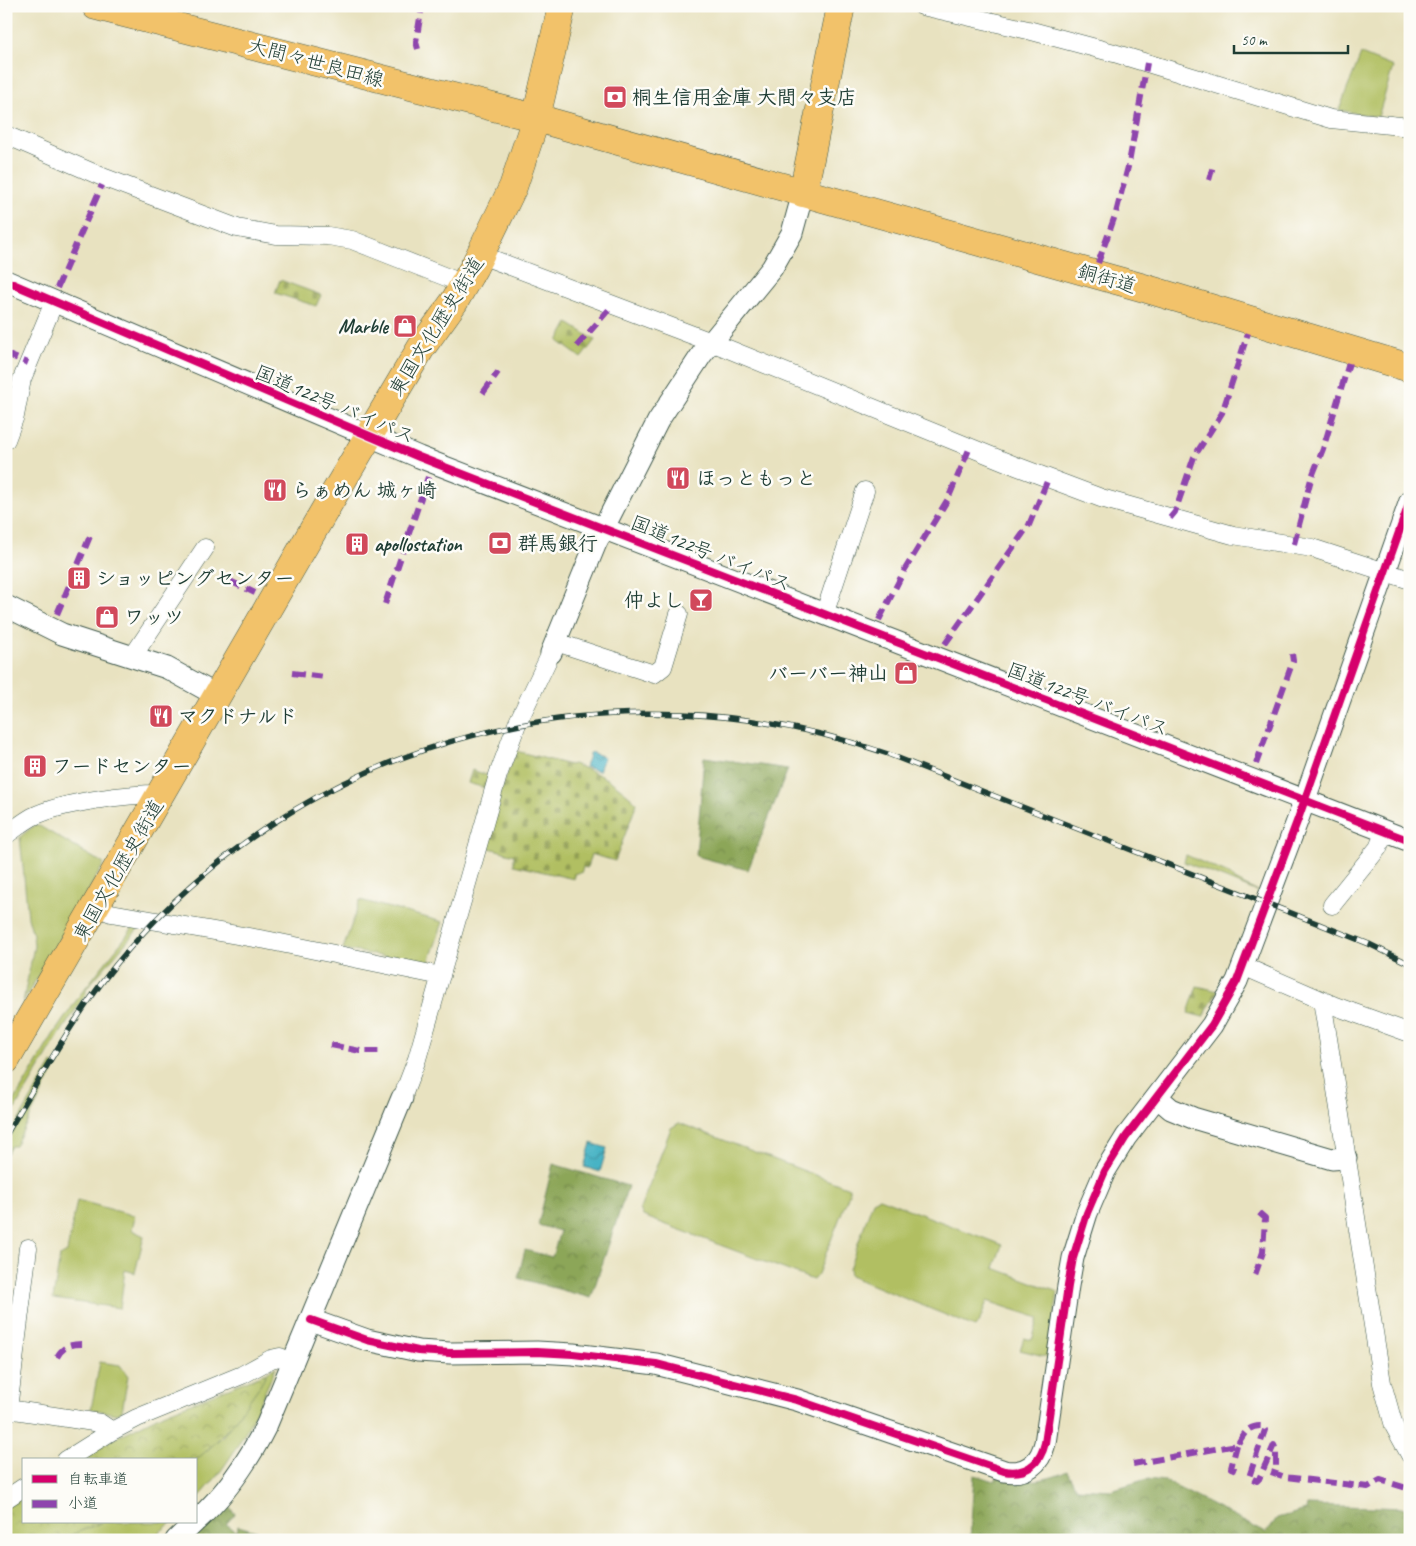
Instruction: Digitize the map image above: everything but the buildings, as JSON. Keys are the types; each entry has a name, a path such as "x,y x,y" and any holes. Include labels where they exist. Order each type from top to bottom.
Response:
{"main road":[{"name":"大間々世良田線","path":"96,6 536,118"},
{"name":"東国文化歴史街道","path":"6,1060 97,907 216,695 368,436 421,348 481,255 513,188 536,118 562,6"},
{"path":"536,118 803,193 841,6"},
{"name":"銅街道","path":"803,193 1144,288 1410,368"}],"street":[{"path":"922,6 1028,30 1114,53 1322,117 1351,122 1410,126"},
{"path":"6,135 96,174 237,228 276,235 328,236 352,240 464,284"},
{"path":"198,1520 228,1487 250,1455 267,1424 402,1098 413,1070 498,775 520,718 553,648 577,586 604,528 667,406 711,342 772,268 792,233 803,193"},
{"path":"481,255 711,342 1101,498 1242,537 1312,548 1410,580"},
{"name":"国道122号 バイパス","path":"6,280 368,436 824,615 1410,841"},
{"path":"6,440 15,416 22,379 54,302"},
{"path":"824,615 865,490"},
{"path":"311,1320 367,1340 418,1350 450,1353 537,1352 574,1354 656,1364 797,1400 993,1468 1010,1472 1024,1470 1035,1465 1043,1450 1070,1276 1087,1213 1113,1158 1212,1026 1243,966 1410,501"},
{"path":"133,656 205,548"},
{"path":"6,606 62,634 168,668 216,695"},
{"path":"553,648 654,674 663,667 680,614"},
{"path":"6,835 32,817 56,809 134,796 161,794"},
{"path":"1332,905 1375,851 1385,831"},
{"path":"97,907 111,913 304,948 440,976"},
{"path":"1243,966 1322,1000 1410,1033"},
{"path":"1322,1000 1385,1397 1394,1426 1410,1455"},
{"path":"1157,1097 1171,1109 1193,1118 1332,1158 1346,1158"},
{"path":"28,1248 8,1409 100,1423 112,1431"},
{"path":"69,1458 112,1431 242,1375 271,1359 280,1357 294,1362"},
{"path":"6,1499 22,1488"},
{"path":"176,1540 194,1524"}],"green space":[{"path":"1361,54 1393,67 1378,117 1339,110"},
{"path":"280,280 321,295 316,306 275,293"},
{"path":"568,323 595,340 581,358 558,341"},
{"path":"516,751 570,765 573,764 592,771 622,789 637,803 615,861 591,854 587,868 583,867 581,873 576,873 574,879 514,865 514,855 483,846 494,807"},
{"path":"704,757 788,769 748,870 696,856"},
{"path":"472,770 489,776 485,788 468,783"},
{"path":"36,824 104,864 23,1002 34,946 28,917 20,837"},
{"path":"1186,855 1231,875 1235,880 1258,892 1184,862"},
{"path":"360,900 443,922 428,965 343,949"},
{"path":"136,924 138,929 86,989 86,994 6,1124 6,1115 53,1035 82,992"},
{"path":"1197,986 1218,991 1203,1017 1188,1013"},
{"path":"52,1063 56,1066 15,1146 11,1146 6,1155 6,1142"},
{"path":"679,1123 849,1188 849,1194 818,1274 813,1280 643,1216 640,1209 671,1128"},
{"path":"553,1164 628,1186 591,1298 518,1278 525,1250 552,1257 560,1231 538,1225"},
{"path":"879,1198 1002,1245 994,1268 1058,1292 1048,1357 1020,1350 1024,1338 1032,1340 1039,1318 987,1301 979,1323 975,1327 850,1276 849,1269 873,1201"},
{"path":"77,1200 135,1216 132,1230 144,1236 135,1273 125,1270 120,1308 53,1299 60,1256 67,1252"},
{"path":"100,1362 120,1365 128,1376 122,1411 117,1414 91,1409"},
{"path":"276,1367 260,1403 232,1454 222,1470 198,1498 198,1458 223,1436 261,1384 266,1373"},
{"path":"266,1373 261,1384 233,1423 198,1458 81,1458 97,1447 161,1415"},
{"path":"1067,1471 1076,1488 1111,1490 1147,1479 1165,1481 1266,1533 1277,1518 1306,1510 1307,1505 1410,1508 1410,1540 970,1540 974,1475 995,1481 997,1477 1032,1480 1049,1478"},
{"path":"22,1496 22,1524 98,1524 58,1540 6,1540 6,1507"},
{"path":"230,1507 235,1514 226,1524 237,1532 238,1526 289,1540 191,1540 219,1513"},
{"path":"98,1524 170,1524 150,1540 58,1540"}],"water":[{"path":"590,752 604,757 599,771 585,767"},
{"path":"591,1143 607,1148 600,1172 584,1167"}],"railway":[{"path":"6,1135 63,1039 111,970 129,949 205,874 289,813 381,766 478,734 579,717 682,714 786,726 888,754 1369,944 1410,964"}],"marked path":[{"path":"418,49 416,42 422,6"},
{"path":"1098,263 1116,213 1129,163 1147,63"},
{"path":"1209,180 1213,166"},
{"path":"57,288 102,185"},
{"path":"577,346 612,306"},
{"path":"1170,518 1175,512 1194,457 1222,413 1248,333"},
{"path":"6,354 28,363"},
{"path":"1294,544 1311,479 1323,449 1349,363"},
{"path":"483,393 498,372"},
{"path":"879,620 904,571 948,499 970,447"},
{"path":"385,604 428,477"},
{"path":"945,644 1029,525 1048,479"},
{"path":"57,614 91,534"},
{"path":"230,581 255,593"},
{"path":"1256,764 1293,661 1292,654"},
{"path":"292,673 325,677"},
{"path":"331,1045 360,1051 379,1051"},
{"path":"1255,1275 1263,1252 1265,1218 1258,1212"},
{"path":"57,1357 68,1346 83,1344"},
{"path":"1133,1464 1237,1445 1244,1434 1250,1429 1262,1426 1265,1430 1249,1477 1257,1481 1259,1479 1274,1445 1276,1450 1276,1475"},
{"path":"1236,1470 1231,1468 1237,1445"},
{"path":"1271,1472 1285,1477 1368,1487 1380,1480 1410,1490"}],"cycle path":[{"path":"6,281 419,457 1410,841"},
{"path":"311,1320 367,1340 418,1351 450,1353 537,1352 573,1354 656,1364 797,1400 1004,1471 1019,1471 1031,1466 1040,1457 1045,1443 1073,1258 1087,1213 1105,1171 1126,1137 1212,1025 1237,981 1298,819 1410,501"}],"place":[{"name":"桐生信用金庫 大間々支店","path":"615,97"},
{"name":"Marble","path":"405,326"},
{"name":"ほっともっと","path":"678,478"},
{"name":"らぁめん 城ヶ崎","path":"275,490"},
{"name":"群馬銀行","path":"500,543"},
{"name":"apollostation","path":"357,544"},
{"name":"ショッピングセンター","path":"79,578"},
{"name":"仲よし","path":"701,600"},
{"name":"ワッツ","path":"107,617"},
{"name":"バーバー神山","path":"906,673"},
{"name":"マクドナルド","path":"161,716"},
{"name":"フードセンター","path":"35,766"}]}
